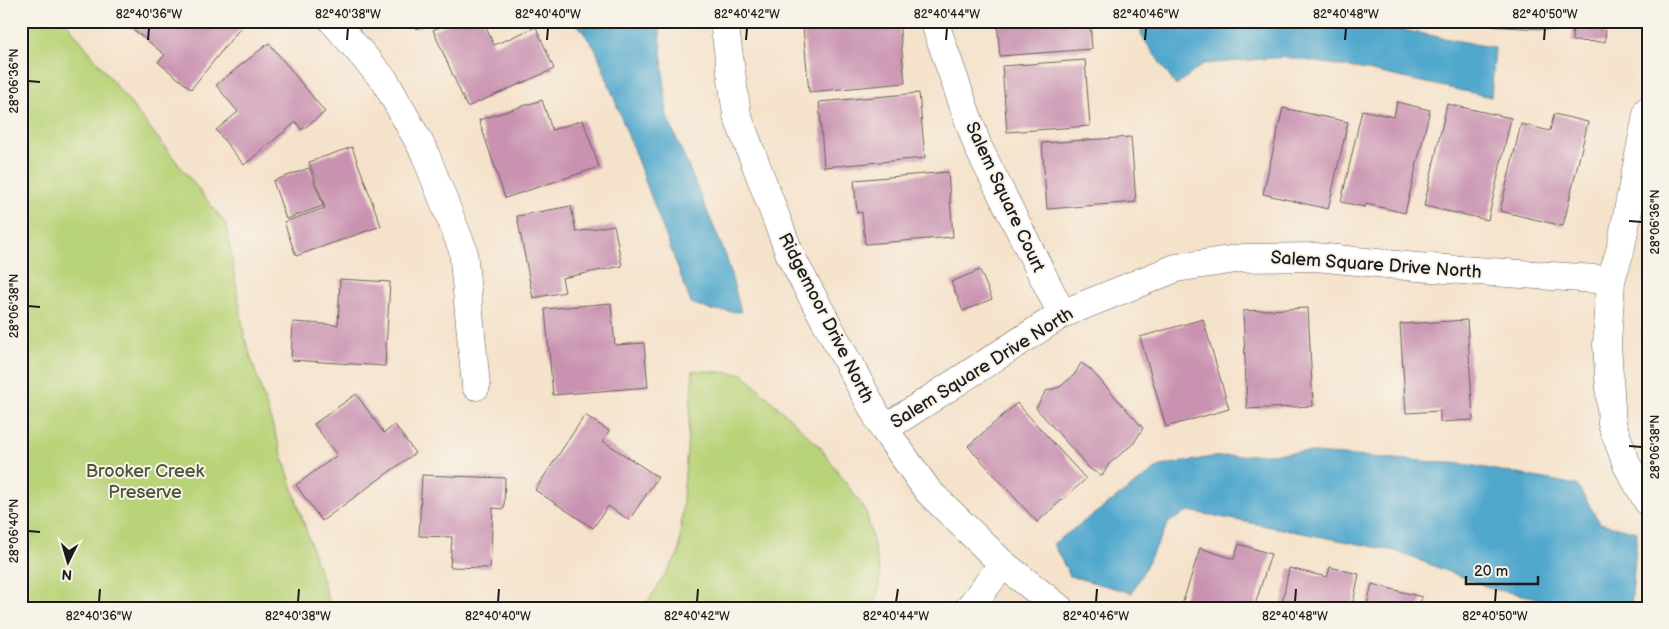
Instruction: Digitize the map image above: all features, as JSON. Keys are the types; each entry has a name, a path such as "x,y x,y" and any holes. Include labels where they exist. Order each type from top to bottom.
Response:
{"street":[{"path":"332,21 385,81 424,151 463,250 476,386"},
{"name":"Ridgemoor Drive North","path":"724,21 737,115 791,257 884,429 928,491 1003,564 1059,608"},
{"name":"Salem Square Court","path":"934,21 978,148 1062,314"},
{"path":"1648,110 1620,252 1611,280 1607,344 1612,424 1627,465 1648,502"},
{"name":"Salem Square Drive North","path":"884,429 1062,314 1176,268 1243,258 1316,257 1417,267 1611,280"},
{"path":"970,608 1003,564"}],"green space":[{"name":"Brooker Creek Preserve","path":"21,21 65,21 226,224 245,339 331,608 21,608"},
{"path":"693,370 743,374 820,447 866,511 880,574 876,608 644,608 679,553"}],"water":[{"path":"575,21 659,21 667,116 726,256 741,312 710,310 691,303 596,50"},
{"path":"1141,21 1357,21 1495,48 1491,97 1367,70 1286,57 1203,64 1176,86 1141,35"},
{"path":"1301,452 1464,464 1577,485 1600,523 1637,532 1631,608 1585,608 1493,589 1395,551 1189,511 1169,522 1132,593 1070,576 1053,544 1160,466 1212,457"}],"building":[{"path":"131,21 246,21 191,89 158,62 165,55 128,25"},
{"path":"413,21 430,21 417,29"},
{"path":"454,21 483,21 494,45 536,27 554,69 467,107 433,30"},
{"path":"863,21 899,21 905,83 809,92 803,27"},
{"path":"997,21 1090,21 1092,49 1000,56"},
{"path":"1491,21 1557,21 1556,30 1491,26"},
{"path":"1573,21 1606,21 1605,42 1572,41"},
{"path":"269,43 325,112 302,130 296,122 244,165 216,130 238,112 216,85"},
{"path":"1085,60 1090,126 1007,132 1002,66"},
{"path":"919,93 925,158 824,167 819,102"},
{"path":"542,100 552,130 583,120 599,167 505,198 479,120"},
{"path":"1397,102 1430,110 1405,213 1366,204 1365,207 1341,202 1362,110 1394,117"},
{"path":"1447,104 1511,118 1488,220 1424,206"},
{"path":"1283,108 1348,122 1328,209 1263,194"},
{"path":"1554,114 1588,122 1563,226 1500,211 1521,124 1550,131"},
{"path":"1131,137 1136,202 1047,209 1042,143"},
{"path":"352,147 381,226 296,256 284,222 325,208 309,162"},
{"path":"309,168 323,206 286,219 273,181"},
{"path":"948,172 953,237 865,244 862,212 857,213 854,180"},
{"path":"571,206 576,232 614,225 622,266 562,278 565,292 533,298 517,216"},
{"path":"980,270 992,299 963,311 951,282"},
{"path":"340,279 390,282 385,366 291,360 293,322 338,325"},
{"path":"611,303 615,345 644,343 648,387 553,395 545,309"},
{"path":"1308,308 1313,406 1247,409 1243,311"},
{"path":"1203,319 1229,409 1166,427 1140,337"},
{"path":"1467,320 1473,420 1440,422 1440,411 1406,413 1400,324"},
{"path":"1081,363 1090,369 1143,428 1134,443 1109,464 1102,476 1090,469 1036,408 1046,391 1060,387 1075,374"},
{"path":"356,394 384,433 395,425 415,453 322,521 296,485 337,455 314,424"},
{"path":"1017,403 1086,479 1037,522 968,446"},
{"path":"585,415 609,431 603,441 658,477 629,520 608,506 593,528 535,490"},
{"path":"422,475 505,478 504,509 493,508 490,568 450,567 452,537 419,536"},
{"path":"1239,544 1271,554 1254,608 1191,608 1182,605 1200,548 1234,559"},
{"path":"1330,567 1359,574 1352,608 1281,608 1289,568 1327,577"},
{"path":"1372,584 1422,597 1419,608 1366,608"}]}
